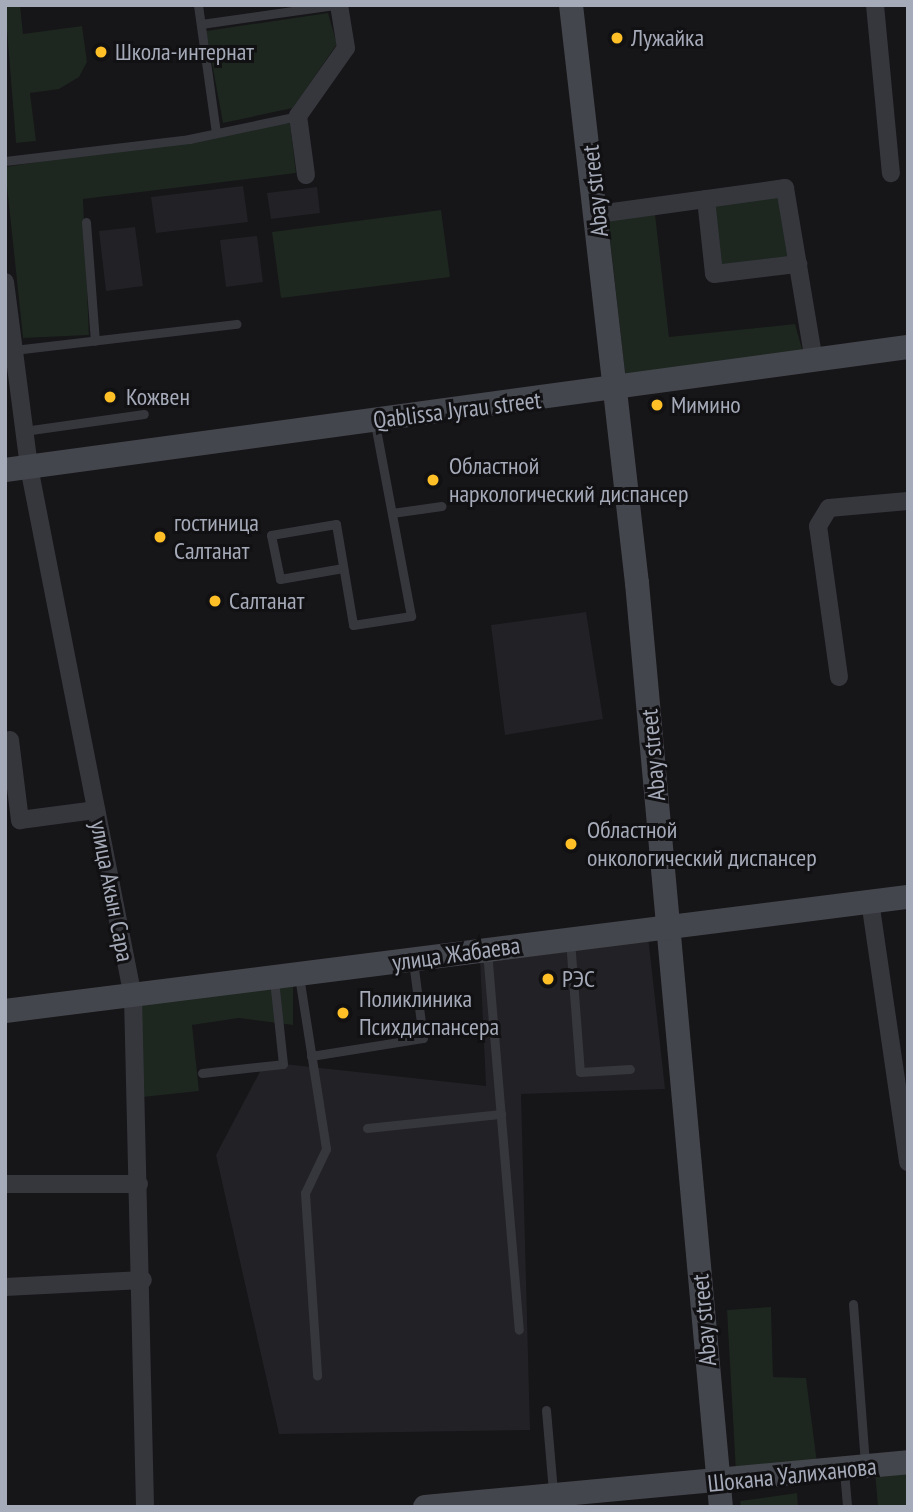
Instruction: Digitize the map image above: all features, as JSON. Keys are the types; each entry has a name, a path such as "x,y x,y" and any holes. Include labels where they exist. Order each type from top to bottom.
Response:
{"street":[{"path":"306,175 298,116 346,48 337,5"},
{"name":"Abay street","path":"571,5 617,389 720,1495"},
{"path":"874,5 891,173"},
{"path":"598,214 785,188 814,360"},
{"path":"706,199 713,274 798,264"},
{"name":"улица Акын Сара","path":"5,282 24,431 17,468 96,810 133,996 143,1280 145,1507"},
{"name":"Qablissa Jyrau street","path":"17,468 617,389 908,347"},
{"path":"839,677 818,526 829,508 908,501"},
{"path":"10,740 20,820 96,810"},
{"name":"улица Жабаева","path":"5,1011 908,897"},
{"path":"870,901 908,1162"},
{"path":"5,1184 139,1184"},
{"path":"5,1287 143,1280"},
{"name":"Шокана Уалиханова","path":"425,1507 720,1495 854,1468 908,1462"}],"lane":[{"path":"198,5 216,133"},
{"path":"201,24 337,5"},
{"path":"5,161 216,133 298,116"},
{"path":"86,222 95,341"},
{"path":"14,350 236,324"},
{"path":"24,431 144,414"},
{"path":"343,568 280,579 271,535 336,524 353,625 411,616 374,421"},
{"path":"392,513 442,506"},
{"path":"569,939 580,1072 630,1069"},
{"path":"487,950 519,1330"},
{"path":"312,1056 423,1038 413,959"},
{"path":"299,975 326,1149 305,1194 317,1376"},
{"path":"202,1073 283,1064 274,978"},
{"path":"368,1128 501,1114"},
{"path":"847,1507 854,1468 853,1304"},
{"path":"538,1501 546,1410"}],"shaded area":[{"path":"5,5 20,5 23,34 82,26 87,62 79,77 59,89 30,93 36,141 16,143"},
{"path":"328,13 337,44 293,108 223,123 206,31"},
{"path":"290,123 296,173 83,199 89,335 23,338 5,167"},
{"path":"243,186 248,222 156,233 151,197"},
{"path":"317,187 320,213 271,219 267,193"},
{"path":"780,195 790,259 719,266 711,205"},
{"path":"441,210 450,277 281,298 272,232"},
{"path":"655,214 669,337 795,324 804,356 626,382 608,221"},
{"path":"135,227 143,286 106,291 99,231"},
{"path":"257,236 263,282 226,287 220,240"},
{"path":"586,612 603,719 505,735 491,625"},
{"path":"648,936 665,1089 521,1094 530,1430 279,1434 216,1155 265,1062 486,1086 480,958"},
{"path":"293,985 293,1025 239,1018 192,1025 199,1091 143,1097 140,1002"},
{"path":"771,1307 773,1377 806,1378 817,1463 736,1473 727,1310"},
{"path":"908,1469 908,1507 878,1507 875,1472"},
{"path":"797,1493 798,1507 741,1507 740,1501"}],"place":[{"name":"Лужайка","path":"617,38"},
{"name":"Школа-интернат","path":"101,52"},
{"name":"Кожвен","path":"110,397"},
{"name":"Мимино","path":"657,405"},
{"name":"Областной наркологический диспансер","path":"433,480"},
{"name":"гостиница Салтанат","path":"160,537"},
{"name":"Салтанат","path":"215,601"},
{"name":"Областной онкологический диспансер","path":"571,844"},
{"name":"РЭС","path":"548,979"},
{"name":"Поликлиника Психдиспансера","path":"343,1013"}]}
